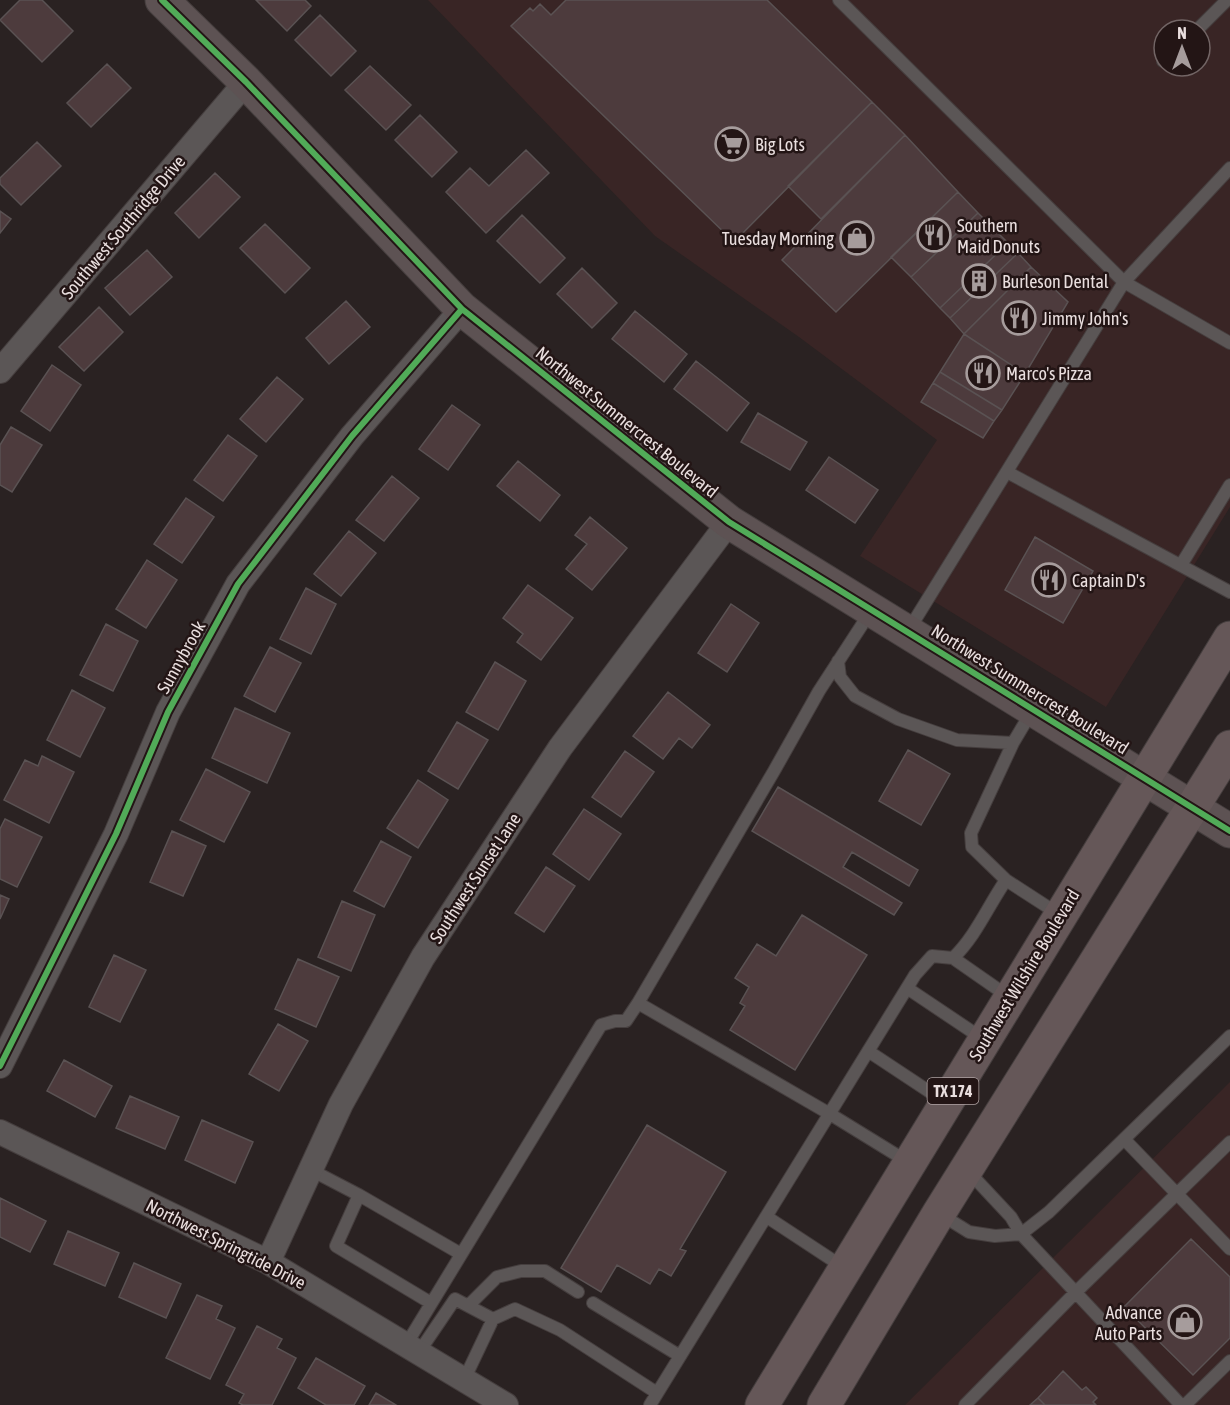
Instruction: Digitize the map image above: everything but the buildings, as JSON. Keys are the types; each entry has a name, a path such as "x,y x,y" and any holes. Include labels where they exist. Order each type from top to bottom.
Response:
{"main road":[{"name":"Southwest Wilshire Boulevard","path":"762,1405 1230,638"},
{"name":"TX 174","path":"824,1405 939,1214 1230,747"}],"street":[{"name":"Northwest Summercrest Boulevard","path":"162,0 246,82 462,309 729,522 1230,831"},
{"name":"Southwest Southridge Drive","path":"0,372 246,82"},
{"name":"Sunnybrook","path":"0,1066 116,834 168,712 238,584 352,436 462,309"},
{"name":"Southwest Sunset Lane","path":"268,1262 341,1104 423,957 560,748 729,522"},
{"name":"Northwest Springtide Drive","path":"0,1132 268,1262 506,1405"}],"lane":[{"path":"839,0 1124,282 1230,344"},
{"path":"1209,18 1227,0"},
{"path":"908,632 1124,282 1230,168"},
{"path":"1006,472 1230,591"},
{"path":"1181,565 1230,485"},
{"path":"412,1349 431,1303 601,1025 626,1021 638,1003 838,662 871,610"},
{"path":"838,662 840,677 855,696 898,718 957,740 1013,743"},
{"path":"1033,709 1013,743 971,833 972,847 1006,880 1060,915"},
{"path":"953,958 968,943 1006,880"},
{"path":"650,1405 915,975 932,957 953,958 1010,998"},
{"path":"907,988 984,1040"},
{"path":"638,1003 830,1114 909,1163"},
{"path":"939,1214 969,1232 995,1236 1021,1234 1050,1212 1230,1036"},
{"path":"868,1051 946,1102"},
{"path":"1124,1139 1230,1249"},
{"path":"965,1405 1076,1292 1230,1142"},
{"path":"311,1170 461,1254"},
{"path":"967,1170 1011,1217 1021,1234 1183,1405 1230,1361"},
{"path":"358,1195 336,1246 431,1303"},
{"path":"767,1217 845,1268"},
{"path":"469,1305 497,1277 521,1271 545,1271 578,1292"},
{"path":"412,1349 455,1299 493,1319"},
{"path":"593,1303 680,1356"},
{"path":"464,1380 493,1319 515,1309 560,1330 657,1393"}],"shaded area":[{"path":"428,0 1230,0 1230,507 1106,707 860,556 937,440 799,337 655,236"},
{"path":"1230,1082 1230,1405 905,1405"}],"cycle path":[{"path":"162,0 246,82 462,309 729,522 1230,831"},
{"path":"0,1066 116,834 168,712 238,584 352,436 462,309"}],"place":[{"name":"Big Lots","path":"732,144"},
{"name":"Southern Maid Donuts","path":"934,235"},
{"name":"Tuesday Morning","path":"857,238"},
{"name":"Burleson Dental","path":"979,281"},
{"name":"Jimmy John's","path":"1019,318"},
{"name":"Marco's Pizza","path":"983,373"},
{"name":"Captain D's","path":"1049,580"},
{"name":"Advance Auto Parts","path":"1185,1322"}]}
